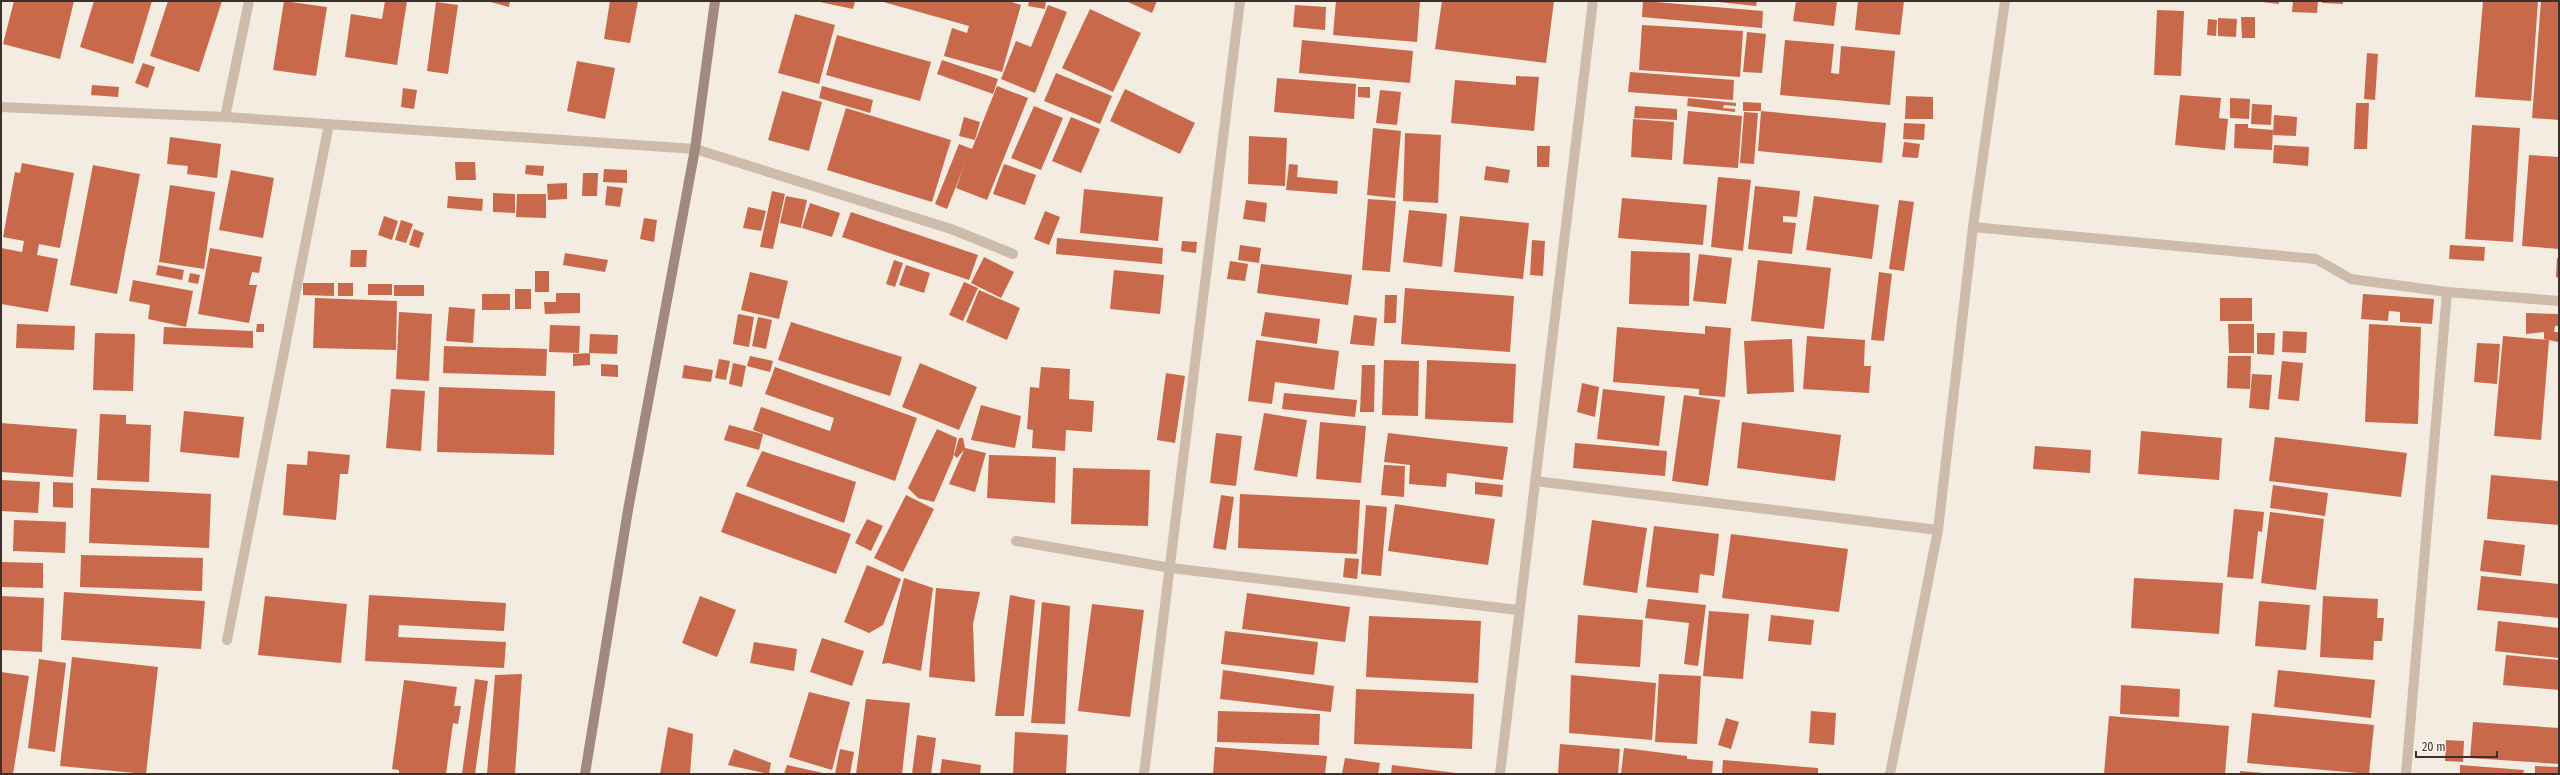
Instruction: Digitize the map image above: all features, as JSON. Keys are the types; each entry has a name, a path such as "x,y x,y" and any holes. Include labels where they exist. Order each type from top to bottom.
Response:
{"main road":[{"path":"585,774 628,510 695,149 715,1"}],"street":[{"path":"225,117 249,1"},
{"path":"1144,774 1171,568 1239,1"},
{"path":"1500,774 1518,610 1593,1"},
{"path":"1890,774 1938,530 1973,227 2005,1"},
{"path":"1,107 225,117 695,149 951,229 1013,254"},
{"path":"227,640 329,124"},
{"path":"1973,227 2316,260 2351,279 2448,292 2559,301"},
{"path":"2406,774 2448,292"},
{"path":"1535,481 1938,530"},
{"path":"1016,541 1171,568 1518,610"}],"building":[{"path":"14,1 74,1 60,59 3,44"},
{"path":"94,1 152,1 133,64 80,47"},
{"path":"168,1 222,1 199,72 150,56"},
{"path":"284,1 327,7 316,76 273,70"},
{"path":"385,1 407,1 397,65 345,57 351,14 382,19"},
{"path":"487,1 510,1 509,7"},
{"path":"610,1 638,1 630,43 604,39"},
{"path":"815,1 855,1 853,9"},
{"path":"880,1 1009,1 1021,5 1002,72 944,56 952,28 967,33 969,26"},
{"path":"1029,1 1046,1 1045,9 1028,6"},
{"path":"1126,1 1157,1 1152,13"},
{"path":"1336,1 1420,1 1417,42 1333,35"},
{"path":"1442,1 1554,1 1546,63 1435,49"},
{"path":"1643,1 1763,11 1762,28 1642,17"},
{"path":"1709,1 1757,1 1756,6"},
{"path":"1796,1 1837,1 1834,26 1793,21"},
{"path":"1858,1 1904,1 1900,35 1855,30"},
{"path":"2253,1 2279,1 2279,4"},
{"path":"2293,1 2318,1 2317,13 2292,12"},
{"path":"2322,1 2343,1 2343,4 2322,3"},
{"path":"2483,1 2538,1 2531,101 2475,97"},
{"path":"2541,1 2559,1 2559,120 2532,118"},
{"path":"436,2 458,5 448,74 427,71"},
{"path":"1048,5 1067,12 1035,93 1001,79 1016,41 1031,47"},
{"path":"1295,5 1326,7 1325,30 1293,27"},
{"path":"1090,9 1141,33 1113,92 1062,68"},
{"path":"2157,10 2184,11 2181,76 2154,75"},
{"path":"795,14 835,25 819,84 778,73"},
{"path":"2241,17 2255,17 2255,38 2242,38"},
{"path":"2218,18 2237,19 2236,37 2218,36"},
{"path":"2208,19 2217,20 2216,36 2207,35"},
{"path":"1642,25 1743,31 1740,77 1639,70"},
{"path":"1747,32 1766,34 1762,73 1743,72"},
{"path":"837,35 931,62 920,101 826,75"},
{"path":"1302,40 1413,51 1410,83 1299,73"},
{"path":"1785,40 1834,44 1831,73 1839,74 1841,46 1895,51 1890,105 1780,95"},
{"path":"2367,53 2378,54 2375,100 2364,99"},
{"path":"942,60 998,79 993,94 937,74"},
{"path":"577,61 615,68 605,119 567,111"},
{"path":"143,63 155,67 148,88 135,83"},
{"path":"1630,72 1734,80 1733,100 1628,92"},
{"path":"1056,73 1112,96 1100,124 1044,101"},
{"path":"1516,76 1539,77 1534,131 1451,123 1455,80 1516,85"},
{"path":"1277,78 1356,84 1354,119 1274,112"},
{"path":"92,85 119,87 118,97 91,95"},
{"path":"822,86 873,100 870,113 819,98"},
{"path":"997,86 1028,98 987,200 956,188 966,161 947,209 935,204 959,144 972,149"},
{"path":"1358,87 1370,87 1370,98 1358,97"},
{"path":"403,88 417,90 414,109 401,107"},
{"path":"1125,89 1195,123 1180,154 1110,121"},
{"path":"1380,90 1401,92 1397,125 1376,123"},
{"path":"782,91 822,102 809,151 768,140"},
{"path":"2180,95 2221,98 2219,118 2228,119 2225,150 2175,145"},
{"path":"1906,96 1933,97 1933,119 1905,119"},
{"path":"1688,98 1736,103 1736,106 1724,105 1723,108 1735,109 1735,112 1687,106"},
{"path":"2230,98 2250,99 2249,119 2230,118"},
{"path":"1743,102 1761,103 1761,111 1743,111"},
{"path":"2356,103 2369,103 2367,149 2354,149"},
{"path":"2252,104 2272,105 2271,125 2251,124"},
{"path":"1034,106 1063,118 1041,170 1011,158"},
{"path":"1635,106 1677,109 1677,120 1634,118"},
{"path":"846,108 951,140 932,202 827,170"},
{"path":"1688,111 1742,116 1738,168 1683,164"},
{"path":"1761,111 1886,123 1882,163 1758,151"},
{"path":"1744,112 1758,113 1754,164 1740,163"},
{"path":"2274,115 2297,117 2296,136 2273,135"},
{"path":"964,117 980,122 975,140 959,136"},
{"path":"1071,117 1100,129 1081,173 1052,161"},
{"path":"1633,119 1674,122 1672,160 1631,157"},
{"path":"1904,123 1925,124 1924,140 1903,139"},
{"path":"2235,124 2248,124 2248,128 2273,130 2272,150 2234,148"},
{"path":"2472,125 2520,128 2513,242 2465,239"},
{"path":"1373,128 1401,131 1395,198 1367,195"},
{"path":"1405,133 1441,135 1438,203 1403,201"},
{"path":"1249,136 1287,138 1285,186 1248,184"},
{"path":"170,137 221,144 217,178 187,174 188,166 167,164"},
{"path":"1904,142 1920,144 1918,158 1902,157"},
{"path":"2274,145 2309,147 2308,166 2273,163"},
{"path":"1537,146 1550,146 1549,167 1537,167"},
{"path":"2529,155 2559,157 2559,249 2522,246"},
{"path":"455,162 475,162 476,180 456,180"},
{"path":"22,163 74,173 60,248 39,244 37,255 58,259 48,312 1,304 1,248 22,252 24,241 3,237 15,172 20,173"},
{"path":"1004,164 1036,175 1025,205 993,194"},
{"path":"1289,164 1298,165 1297,177 1338,181 1337,194 1286,190"},
{"path":"93,165 140,174 117,294 70,285"},
{"path":"526,165 544,166 543,176 525,174"},
{"path":"1486,166 1510,170 1508,183 1484,180"},
{"path":"604,169 627,170 627,183 603,182"},
{"path":"231,170 274,178 263,238 219,230"},
{"path":"583,173 598,173 597,196 582,196"},
{"path":"1718,177 1751,180 1743,251 1711,247"},
{"path":"567,183 567,199 548,200 547,184"},
{"path":"170,185 215,192 204,269 159,262"},
{"path":"607,186 623,188 620,207 605,205"},
{"path":"1755,186 1800,191 1797,217 1783,216 1783,222 1796,223 1792,254 1748,249"},
{"path":"1084,189 1163,197 1158,241 1080,233"},
{"path":"772,191 785,194 773,249 760,247"},
{"path":"493,193 515,194 515,213 493,212"},
{"path":"517,194 546,194 546,218 516,217"},
{"path":"448,196 483,199 482,211 447,208"},
{"path":"786,196 807,200 801,228 780,223"},
{"path":"1814,196 1879,205 1872,259 1806,250"},
{"path":"1622,198 1707,205 1703,245 1618,238"},
{"path":"1368,199 1396,201 1390,272 1362,270"},
{"path":"1246,200 1267,203 1265,222 1243,219"},
{"path":"1899,200 1914,202 1904,271 1889,269"},
{"path":"810,203 840,213 832,237 802,228"},
{"path":"748,207 766,211 761,231 743,228"},
{"path":"1409,210 1447,214 1442,267 1403,262"},
{"path":"1045,211 1060,217 1049,245 1034,239"},
{"path":"851,212 978,255 969,280 842,237"},
{"path":"384,216 398,221 392,240 378,235"},
{"path":"1460,216 1529,223 1523,279 1454,272"},
{"path":"644,218 657,220 654,242 640,239"},
{"path":"401,220 413,224 406,243 395,240"},
{"path":"414,229 424,233 419,248 409,245"},
{"path":"1057,238 1163,248 1162,264 1056,254"},
{"path":"1532,240 1545,241 1543,276 1530,275"},
{"path":"1182,241 1197,242 1196,253 1181,251"},
{"path":"1240,245 1261,248 1259,263 1238,260"},
{"path":"2450,245 2485,247 2484,261 2449,259"},
{"path":"210,248 262,257 259,273 252,272 249,285 257,285 249,323 198,314"},
{"path":"351,250 367,250 366,267 350,267"},
{"path":"1631,251 1690,253 1689,306 1629,304"},
{"path":"565,253 608,260 605,272 563,265"},
{"path":"1699,254 1732,258 1726,304 1693,301"},
{"path":"984,257 1014,272 1001,298 971,283"},
{"path":"2557,258 2559,258 2559,278 2556,277"},
{"path":"894,260 903,263 895,287 886,284"},
{"path":"1758,260 1831,268 1824,329 1751,321"},
{"path":"1230,261 1248,264 1245,281 1227,279"},
{"path":"1261,264 1352,275 1348,305 1257,293"},
{"path":"158,265 184,270 182,280 156,275"},
{"path":"906,265 930,273 924,293 899,285"},
{"path":"1114,270 1164,275 1160,314 1110,309"},
{"path":"535,271 549,271 549,292 535,292"},
{"path":"750,272 788,281 779,319 741,310"},
{"path":"1879,272 1892,274 1884,341 1871,340"},
{"path":"190,273 200,275 198,284 188,282"},
{"path":"133,280 193,291 186,327 148,319 150,305 129,301"},
{"path":"964,282 978,288 963,321 949,315"},
{"path":"303,283 334,283 334,296 303,295"},
{"path":"338,283 353,283 353,296 338,296"},
{"path":"368,284 392,284 392,295 368,295"},
{"path":"394,285 424,285 424,296 394,296"},
{"path":"1405,288 1514,296 1510,352 1401,344"},
{"path":"515,289 531,289 531,309 515,309"},
{"path":"979,290 1020,308 1007,340 966,322"},
{"path":"556,293 580,293 580,313 545,314 544,302 556,302"},
{"path":"482,294 510,294 510,310 482,310"},
{"path":"2363,294 2434,299 2432,324 2400,322 2400,312 2389,311 2388,321 2361,319"},
{"path":"1385,295 1397,295 1396,323 1384,323"},
{"path":"315,298 397,301 396,350 313,348"},
{"path":"2220,298 2252,298 2252,321 2220,321"},
{"path":"449,307 475,309 473,343 446,341"},
{"path":"399,312 432,314 429,381 396,379"},
{"path":"1265,312 1320,319 1317,344 1261,336"},
{"path":"2526,313 2558,314 2558,326 2555,326 2554,332 2558,332 2558,342 2544,339 2544,332 2526,334"},
{"path":"738,314 754,317 749,347 733,344"},
{"path":"1354,315 1377,318 1374,346 1350,344"},
{"path":"758,317 772,320 766,349 752,346"},
{"path":"791,322 902,357 890,396 778,360"},
{"path":"17,324 75,326 74,350 16,348"},
{"path":"257,324 264,324 264,332 256,332"},
{"path":"2228,324 2254,324 2254,353 2229,353"},
{"path":"2369,324 2421,327 2418,424 2365,422"},
{"path":"550,325 580,326 579,353 549,352"},
{"path":"1705,326 1731,328 1725,397 1699,395 1699,389 1613,382 1617,327 1705,334"},
{"path":"164,327 253,331 253,348 163,344"},
{"path":"2283,331 2307,332 2306,353 2282,352"},
{"path":"95,333 135,334 133,391 93,390"},
{"path":"2257,333 2275,333 2274,355 2257,354"},
{"path":"590,334 618,335 617,354 589,353"},
{"path":"1807,336 1865,340 1864,366 1871,366 1869,393 1803,389"},
{"path":"2503,336 2549,340 2541,440 2494,436"},
{"path":"1792,339 1794,392 1747,394 1744,341"},
{"path":"1256,340 1339,351 1334,390 1275,382 1272,404 1248,401"},
{"path":"2477,343 2500,344 2497,384 2474,382"},
{"path":"444,346 547,349 546,376 443,373"},
{"path":"590,353 590,365 573,366 573,354"},
{"path":"750,356 773,361 770,372 747,366"},
{"path":"2228,356 2251,356 2250,389 2227,388"},
{"path":"719,359 730,361 726,380 715,378"},
{"path":"1384,360 1419,361 1418,416 1382,415"},
{"path":"1427,360 1516,364 1513,423 1425,419"},
{"path":"2282,361 2303,363 2299,401 2278,399"},
{"path":"733,363 746,366 742,387 729,384"},
{"path":"920,363 977,387 959,430 902,407"},
{"path":"601,364 618,365 618,377 601,376"},
{"path":"684,365 713,370 711,382 682,378"},
{"path":"1362,365 1375,365 1374,412 1360,412"},
{"path":"775,367 917,418 895,481 753,430 761,407 830,431 834,418 765,394"},
{"path":"1041,367 1070,369 1069,399 1094,401 1092,432 1066,430 1065,451 1032,448 1033,430 1027,429 1030,387 1039,388"},
{"path":"1166,373 1185,376 1175,443 1157,440"},
{"path":"2252,374 2272,375 2269,410 2249,408"},
{"path":"1582,383 1599,387 1595,417 1577,412"},
{"path":"439,387 555,391 554,455 437,452"},
{"path":"391,389 425,391 421,451 386,448"},
{"path":"1603,389 1665,396 1659,446 1597,439"},
{"path":"1284,393 1357,400 1355,417 1282,409"},
{"path":"1684,395 1720,400 1708,486 1672,481"},
{"path":"981,405 1021,416 1015,448 971,440"},
{"path":"184,411 244,417 239,458 180,452"},
{"path":"1264,413 1307,420 1297,477 1254,470"},
{"path":"100,414 126,415 126,424 151,425 149,482 97,480"},
{"path":"1320,422 1366,426 1361,483 1316,479"},
{"path":"1742,422 1841,435 1835,481 1737,468"},
{"path":"1,423 77,429 73,477 1,472"},
{"path":"729,425 763,434 759,450 724,440"},
{"path":"937,429 957,438 953,458 934,502 918,498 908,488"},
{"path":"2141,431 2222,438 2219,480 2138,474"},
{"path":"1216,433 1242,436 1236,486 1210,483"},
{"path":"1388,433 1508,447 1503,480 1447,473 1446,487 1409,484 1410,465 1384,462"},
{"path":"2275,437 2407,453 2401,497 2269,481"},
{"path":"959,438 963,438 965,448 986,453 975,492 949,484 964,450 957,458 954,455"},
{"path":"1575,443 1667,451 1665,476 1573,468"},
{"path":"2035,446 2091,450 2090,473 2033,469"},
{"path":"308,451 350,455 348,474 340,474 336,520 283,515 287,464 307,465"},
{"path":"762,451 856,482 844,523 746,486"},
{"path":"989,455 1056,457 1055,503 987,498"},
{"path":"1384,465 1405,466 1404,497 1381,495"},
{"path":"1073,468 1150,470 1148,526 1071,524"},
{"path":"2491,475 2559,481 2559,525 2487,519"},
{"path":"1,480 40,482 38,513 1,511"},
{"path":"53,482 73,483 73,508 53,507"},
{"path":"1475,482 1503,485 1502,497 1475,494"},
{"path":"2273,485 2328,493 2325,516 2270,508"},
{"path":"91,488 211,494 209,548 89,543"},
{"path":"736,492 851,534 836,574 721,532"},
{"path":"1240,494 1360,500 1357,554 1238,548"},
{"path":"906,495 934,509 903,572 874,558"},
{"path":"1221,495 1234,497 1226,550 1213,548"},
{"path":"1395,504 1495,519 1488,565 1388,551"},
{"path":"1366,505 1387,507 1381,576 1361,574"},
{"path":"2234,509 2264,512 2262,532 2258,531 2253,579 2227,577"},
{"path":"2270,512 2324,519 2316,590 2261,583"},
{"path":"867,519 883,526 871,551 855,543"},
{"path":"14,520 66,522 65,553 13,551"},
{"path":"1592,520 1647,528 1637,593 1583,585"},
{"path":"1654,526 1719,534 1714,576 1700,574 1698,593 1646,587"},
{"path":"1731,534 1848,549 1839,612 1722,598"},
{"path":"2484,540 2525,545 2521,576 2480,571"},
{"path":"81,555 203,558 202,591 80,587"},
{"path":"1345,558 1359,559 1357,579 1343,577"},
{"path":"1,562 43,563 43,588 1,587"},
{"path":"867,565 901,579 883,625 869,633 844,622"},
{"path":"2481,576 2559,584 2559,618 2477,610"},
{"path":"904,578 933,588 921,671 888,663 882,664"},
{"path":"2134,578 2223,583 2219,634 2131,628"},
{"path":"936,588 980,592 973,624 975,682 929,677"},
{"path":"64,592 205,601 201,649 61,640"},
{"path":"1247,593 1350,607 1345,642 1242,629"},
{"path":"369,595 506,603 504,631 399,625 398,637 506,642 504,668 365,661"},
{"path":"1010,595 1035,600 1024,716 995,716"},
{"path":"1,596 44,598 42,652 1,650"},
{"path":"265,596 347,604 341,663 258,655"},
{"path":"700,596 736,610 717,657 682,643"},
{"path":"2323,596 2378,599 2377,618 2384,618 2382,641 2374,641 2373,660 2320,657"},
{"path":"1648,599 1706,605 1698,666 1684,664 1689,623 1645,618"},
{"path":"2259,601 2310,605 2306,650 2255,646"},
{"path":"1042,602 1070,606 1065,724 1031,723"},
{"path":"1092,604 1144,610 1130,717 1078,711"},
{"path":"1709,611 1749,614 1743,679 1703,676"},
{"path":"1578,615 1643,620 1640,667 1575,663"},
{"path":"1771,615 1814,620 1811,645 1768,641"},
{"path":"1369,616 1481,621 1478,683 1366,677"},
{"path":"2498,621 2559,628 2559,658 2495,651"},
{"path":"1225,631 1318,642 1314,675 1221,664"},
{"path":"822,638 864,651 852,686 810,672"},
{"path":"754,642 797,649 794,671 750,663"},
{"path":"2506,655 2559,660 2559,690 2503,685"},
{"path":"72,657 158,667 146,774 60,766"},
{"path":"39,659 66,663 55,752 28,748"},
{"path":"1223,670 1334,686 1331,712 1220,699"},
{"path":"2278,670 2375,680 2371,718 2274,707"},
{"path":"1,672 29,676 13,774 1,774"},
{"path":"522,674 515,774 487,774 495,675"},
{"path":"1659,674 1701,676 1697,744 1655,742"},
{"path":"1571,675 1656,683 1652,740 1569,733"},
{"path":"475,679 488,681 475,774 462,774"},
{"path":"404,680 457,687 454,706 461,706 458,724 453,723 446,774 399,774 399,770 392,769"},
{"path":"2121,685 2180,689 2179,717 2120,714"},
{"path":"1356,689 1474,694 1472,749 1354,744"},
{"path":"809,692 850,702 832,770 789,757"},
{"path":"866,699 910,703 902,774 856,774"},
{"path":"1218,711 1320,714 1319,745 1217,742"},
{"path":"1811,711 1836,713 1834,745 1809,743"},
{"path":"2252,713 2374,725 2369,774 2247,763"},
{"path":"2109,716 2229,726 2225,774 2104,774"},
{"path":"1726,718 1739,722 1731,749 1718,745"},
{"path":"2473,722 2559,728 2559,764 2470,758"},
{"path":"668,727 693,734 690,774 660,774"},
{"path":"1015,732 1068,735 1066,774 1013,774"},
{"path":"917,735 936,738 931,774 912,774"},
{"path":"2446,740 2464,741 2463,762 2445,761"},
{"path":"1560,744 1620,749 1618,774 1558,774"},
{"path":"1215,747 1327,756 1325,774 1213,774"},
{"path":"1624,748 1687,756 1687,759 1713,761 1712,774 1621,774"},
{"path":"734,749 771,763 769,774 728,765"},
{"path":"840,749 854,752 850,774 835,774"},
{"path":"1345,758 1380,763 1378,774 1342,774"},
{"path":"942,759 981,765 980,774 940,774"},
{"path":"1723,760 1818,768 1818,774 1722,774"},
{"path":"787,765 823,773 823,774 784,774"},
{"path":"1392,765 1456,773 1456,774 1391,774"},
{"path":"2460,765 2524,770 2523,774 2460,774"},
{"path":"2535,766 2559,767 2559,774 2535,774"},
{"path":"2240,771 2263,773 2263,774 2240,774"}]}
